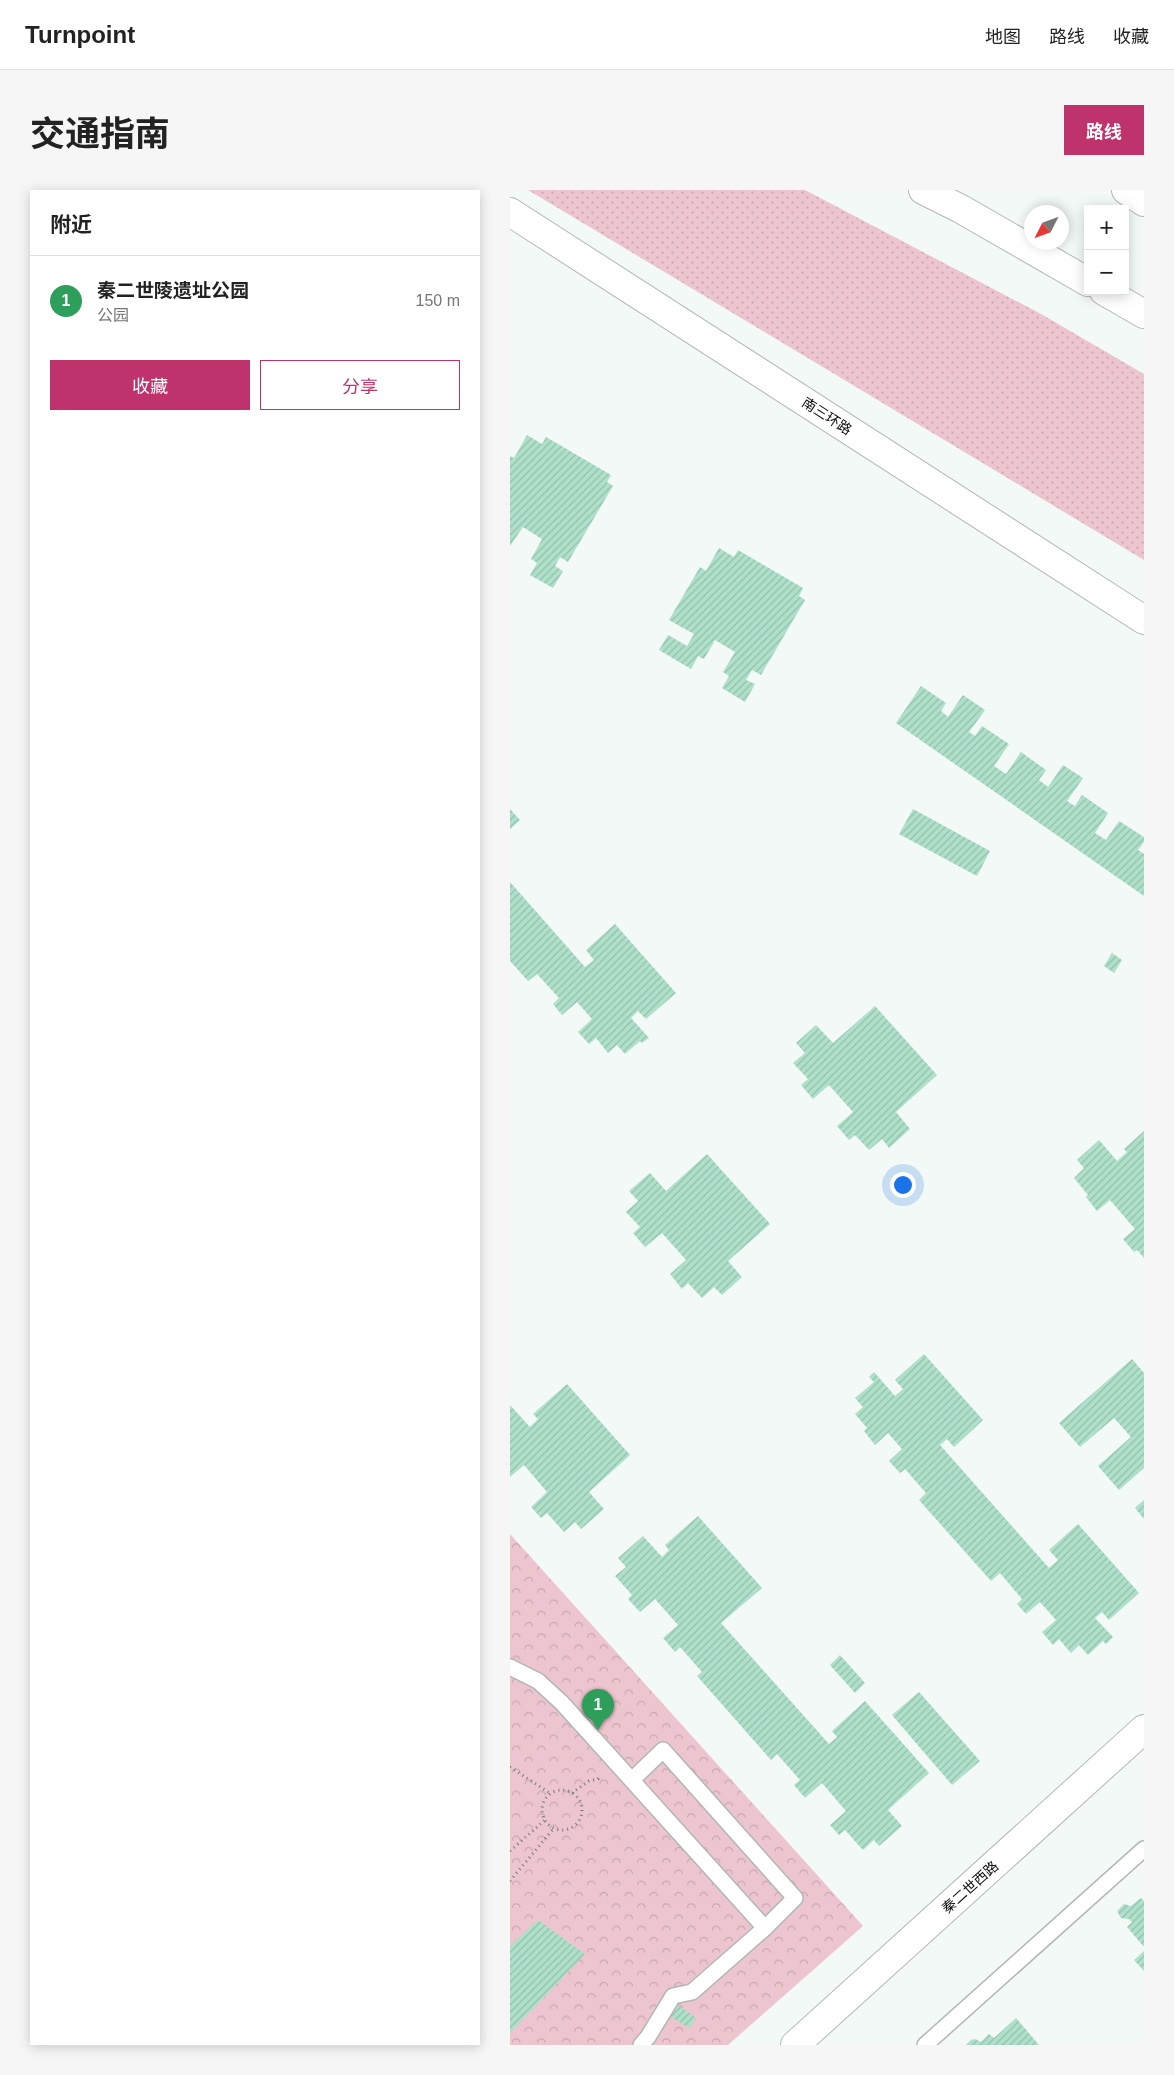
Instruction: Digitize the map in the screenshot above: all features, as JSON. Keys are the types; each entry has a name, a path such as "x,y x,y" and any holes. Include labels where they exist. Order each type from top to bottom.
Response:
{"main road":[{"path":"923,190 1084,280"},
{"path":"1126,190 1144,202"},
{"name":"南三环路","path":"510,212 1144,620"},
{"path":"1111,295 1144,314"},
{"name":"秦二世西路","path":"795,2045 1144,1729"}],"lane":[{"path":"510,1667 538,1681 562,1703 765,1928"},
{"path":"632,1780 662,1750 795,1898 765,1928 692,1992 674,1996 641,2045"},
{"path":"925,2045 1144,1849"}],"path":[{"path":"572,1793 589,1781 598,1779 605,1769 609,1755"},
{"path":"510,1767 551,1794"},
{"path":"560,1790 572,1793 577,1797 582,1809 578,1822 567,1829 554,1828 545,1820 544,1801 551,1794 560,1790"},
{"path":"510,1851 545,1820"},
{"path":"510,1881 554,1828"}],"green space":[{"path":"528,190 805,190 1041,314 1144,374 1144,560"},
{"path":"510,1534 863,1926 728,2045 510,2045"}],"building":[{"path":"527,435 542,444 546,437 611,475 607,482 613,486 568,562 560,557 555,566 563,571 553,588 530,575 537,563 531,559 542,539 523,527 510,546 510,456 514,458"},
{"path":"719,548 734,557 738,550 803,588 799,596 805,600 761,675 752,670 746,680 755,684 745,702 722,688 729,676 723,672 735,652 715,640 704,659 698,656 691,669 659,650 668,635 687,646 694,634 669,620 700,567 706,571"},
{"path":"921,686 946,703 941,711 948,717 963,695 985,710 969,732 975,736 982,726 1009,744 994,766 1006,774 1021,752 1046,770 1039,780 1048,787 1063,765 1083,778 1067,801 1075,806 1082,795 1108,813 1095,833 1106,840 1119,821 1144,837 1144,842 1138,850 1144,854 1144,896 896,723"},
{"path":"510,809 520,820 510,829"},
{"path":"913,809 990,851 977,876 899,834"},
{"path":"510,882 585,967 594,960 586,950 615,924 676,993 646,1019 638,1011 631,1018 649,1038 642,1043 640,1041 625,1054 617,1045 608,1053 596,1038 589,1044 578,1032 592,1019 577,1002 562,1015 553,1004 559,998 537,974 528,981 510,961"},
{"path":"1112,953 1122,960 1114,973 1104,966"},
{"path":"875,1006 937,1075 896,1112 910,1129 889,1148 882,1139 869,1150 855,1135 849,1140 837,1126 853,1112 829,1085 813,1099 801,1085 808,1079 793,1063 805,1053 796,1043 816,1025 833,1043"},
{"path":"1144,1131 1144,1258 1137,1250 1134,1252 1123,1239 1135,1229 1110,1200 1097,1211 1086,1197 1088,1195 1074,1178 1084,1168 1077,1160 1099,1140 1117,1161 1127,1152 1124,1149"},
{"path":"707,1154 770,1224 728,1261 742,1277 722,1295 714,1287 702,1298 688,1283 682,1289 670,1274 686,1260 662,1233 645,1247 633,1233 640,1227 626,1212 638,1201 629,1191 650,1173 666,1191"},
{"path":"924,1354 983,1420 954,1447 947,1439 940,1445 1049,1568 1058,1560 1049,1550 1078,1524 1139,1593 1109,1620 1102,1612 1095,1618 1113,1637 1106,1644 1103,1641 1088,1655 1079,1645 1071,1653 1059,1639 1053,1645 1042,1632 1056,1620 1040,1602 1026,1614 1017,1604 1022,1599 1000,1573 991,1581 919,1500 926,1493 905,1469 900,1473 889,1461 902,1449 888,1433 875,1445 864,1431 867,1428 855,1414 863,1407 855,1398 874,1382 869,1377 874,1372 895,1396 903,1389 895,1380"},
{"path":"1132,1359 1144,1373 1144,1468 1119,1490 1098,1466 1131,1437 1114,1418 1080,1447 1059,1423"},
{"path":"567,1384 630,1455 589,1492 604,1509 581,1529 575,1522 564,1532 547,1513 541,1518 531,1507 547,1492 524,1465 510,1477 510,1405 530,1427 538,1419 533,1414"},
{"path":"1144,1500 1144,1519 1135,1508"},
{"path":"698,1516 762,1588 721,1623 829,1744 837,1737 832,1731 865,1701 929,1773 888,1810 902,1826 879,1846 874,1840 863,1850 845,1830 839,1835 830,1825 846,1811 822,1783 805,1798 794,1785 800,1780 777,1754 771,1760 697,1676 702,1672 680,1647 675,1652 663,1638 678,1625 655,1599 640,1612 628,1599 632,1595 615,1576 626,1567 618,1558 643,1536 662,1557 669,1550 665,1545"},
{"path":"840,1655 865,1683 855,1693 830,1665"},
{"path":"919,1692 980,1761 952,1785 892,1715"},
{"path":"1141,1898 1144,1901 1144,1947 1127,1927 1132,1922 1129,1919 1121,1918 1117,1911 1124,1904 1131,1906"},
{"path":"538,1920 585,1954 510,2033 510,1946"},
{"path":"1144,1951 1144,1971 1134,1960"},
{"path":"678,2005 696,2018 689,2028 670,2016"},
{"path":"1016,2018 1039,2045 966,2045 975,2039 981,2042 989,2034 994,2038"}],"place":[{"name":"秦二世陵遗址公园","path":"598,1730"}]}
